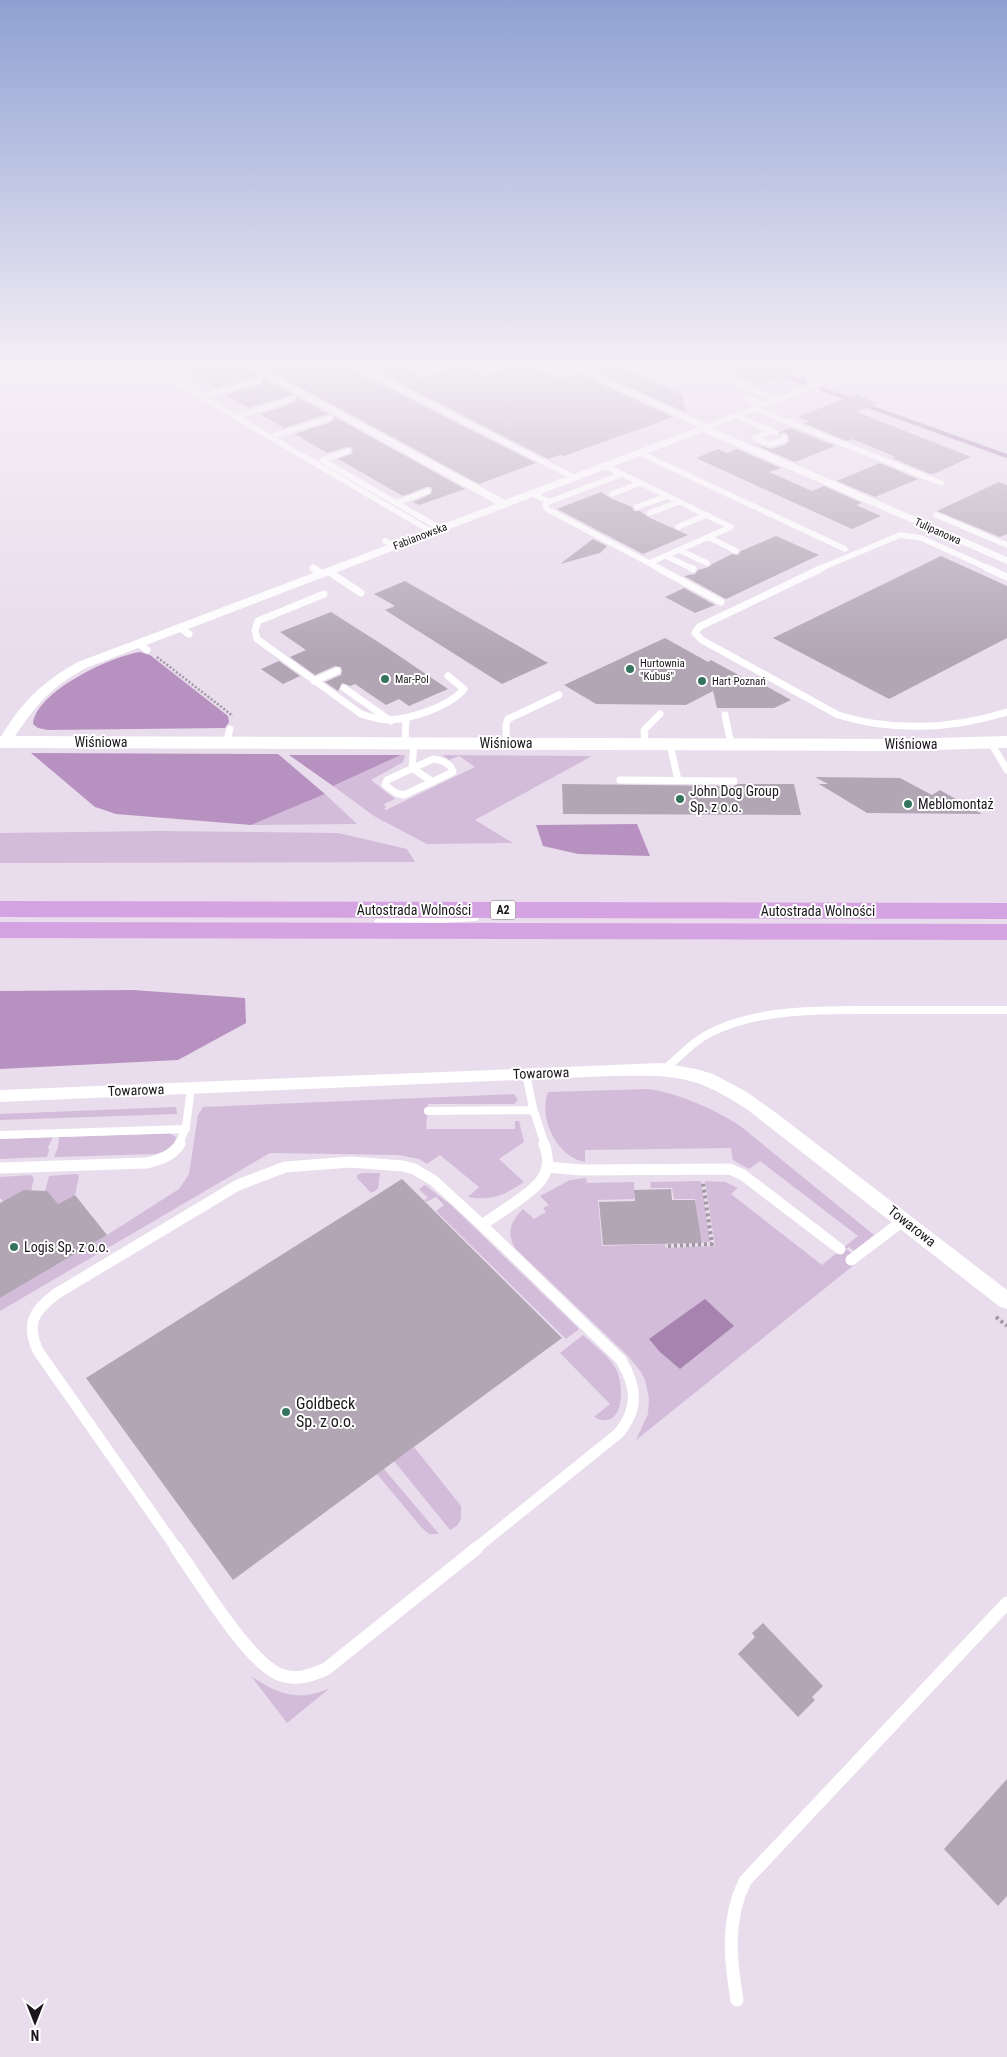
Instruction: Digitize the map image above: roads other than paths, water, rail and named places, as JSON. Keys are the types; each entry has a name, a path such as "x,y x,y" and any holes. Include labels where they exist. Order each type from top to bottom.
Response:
{"highway":[{"name":"Autostrada Wolności","path":"0,909 272,920 588,921 1007,932"},
{"name":"Autostrada Wolności","path":"588,921 1007,911"},
{"name":"Autostrada Wolności","path":"0,930 272,920"}],"street":[{"path":"427,462 504,504"},
{"name":"Fabianowska","path":"2,742 34,698 49,684 82,666 143,647 321,571 390,544 437,530 616,462"},
{"name":"Tulipanowa","path":"782,462 1007,561"},
{"name":"Wiśniowa","path":"2,742 228,736 409,743 506,744 999,742"},
{"name":"Towarowa","path":"0,1096 526,1074 664,1070 690,1073 720,1084 762,1112 1007,1301"}],"lane":[{"path":"315,462 437,530"},
{"path":"325,462 396,503 437,530"},
{"path":"544,462 575,478"},
{"path":"659,462 845,548"},
{"path":"891,462 941,483"},
{"path":"605,466 731,527 649,563"},
{"path":"622,474 549,502 546,505 547,509 721,602"},
{"path":"612,494 640,483"},
{"path":"396,503 428,491"},
{"path":"533,494 549,502"},
{"path":"637,507 666,496"},
{"path":"650,513 678,502"},
{"path":"678,527 706,515"},
{"path":"936,515 1007,546"},
{"path":"1007,577 921,538 900,535 754,600 699,627 695,633 702,640 838,715 858,722 889,725 946,724 978,720 1007,712"},
{"path":"708,537 736,551"},
{"path":"992,554 1007,546"},
{"path":"680,550 707,563"},
{"path":"666,556 694,569"},
{"path":"321,571 361,592"},
{"path":"324,594 258,621 254,629 258,640 361,714 372,718 391,721 406,719 450,700 464,689 448,676"},
{"path":"314,681 337,671"},
{"path":"344,688 391,721"},
{"path":"506,744 508,718 559,695"},
{"path":"645,744 644,730 660,714"},
{"path":"725,715 731,744"},
{"path":"406,719 412,768 433,782"},
{"path":"999,742 1007,770"},
{"path":"670,744 678,780"},
{"path":"436,759 442,760 452,768 451,773 433,782 404,795 396,794 385,785 386,780 412,768 436,759"},
{"path":"620,780 734,780"},
{"path":"272,920 588,921"},
{"path":"272,920 588,921"},
{"path":"664,1070 694,1043 712,1032 745,1020 770,1014 828,1010 1007,1010"},
{"path":"482,1225 534,1188 543,1178 547,1167 548,1156 533,1110 526,1074"},
{"path":"0,1168 153,1162 167,1158 178,1149 184,1138 191,1088"},
{"path":"428,1111 533,1110"},
{"path":"0,1135 186,1129"},
{"path":"328,1163 406,1165 431,1179 482,1225 621,1360 633,1386 635,1405 632,1415 619,1433 326,1669 304,1678 292,1679 279,1676 268,1669 245,1645 40,1356 30,1332 34,1313 56,1294 238,1185 263,1174 286,1167 328,1163"},
{"path":"547,1167 580,1170 730,1169 742,1175 840,1249"},
{"path":"851,1260 904,1220"},
{"path":"737,2000 730,1953 730,1931 735,1901 745,1881 1007,1603"}],"place":[{"name":"Hurtownia \"Kubuś\"","path":"630,669"},
{"name":"Mar-Pol","path":"385,679"},
{"name":"Hart Poznań","path":"702,681"},
{"name":"John Dog Group Sp. z o.o.","path":"680,799"},
{"name":"Meblomontaż","path":"908,804"},
{"name":"Logis Sp. z o.o.","path":"14,1247"},
{"name":"Goldbeck Sp. z o.o.","path":"286,1412"}]}
